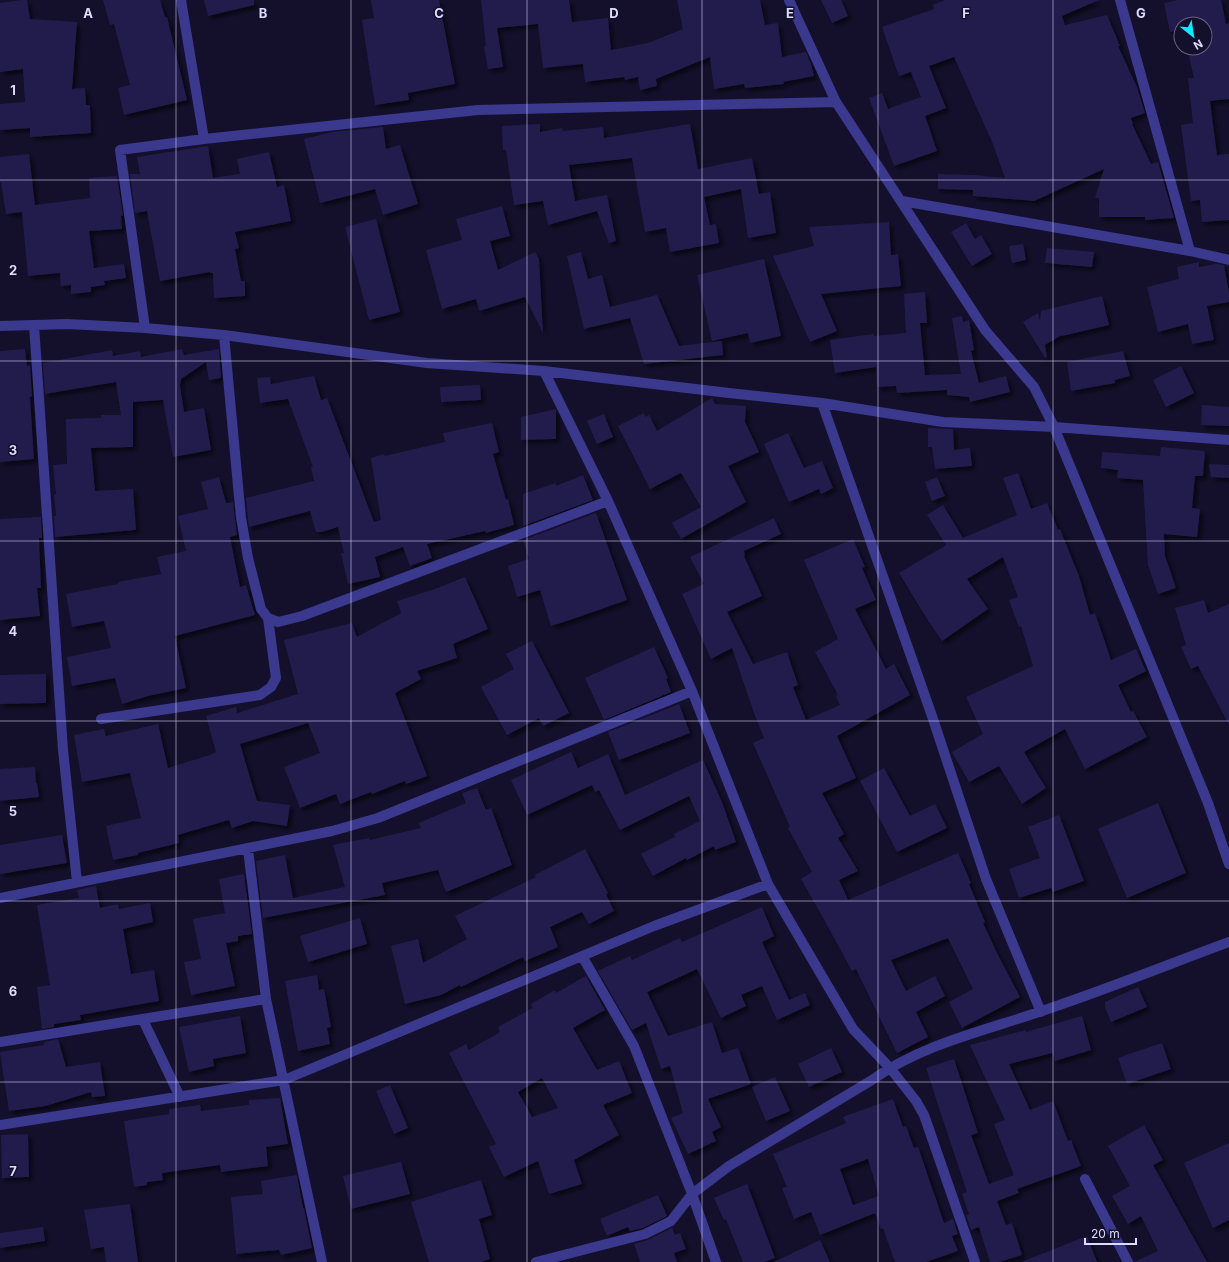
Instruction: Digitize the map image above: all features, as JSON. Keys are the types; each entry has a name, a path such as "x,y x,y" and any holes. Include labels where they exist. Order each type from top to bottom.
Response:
{"street":[{"path":"181,0 204,139"},
{"path":"789,0 836,102 985,330 1034,387 1054,427 1208,803 1229,864"},
{"path":"1120,0 1190,251"},
{"path":"145,328 120,150 204,139 478,110 836,102"},
{"path":"902,201 1190,251 1229,260"},
{"path":"0,326 67,324 145,328 224,335 427,363 544,371 822,403 943,422 1054,427 1229,440"},
{"path":"34,325 63,750 77,882"},
{"path":"101,719 260,695 271,688 276,678 268,618 261,609 248,558 241,518 224,335"},
{"path":"544,371 608,501 692,691 768,884 853,1029 890,1068 916,1101 924,1115 975,1262"},
{"path":"822,403 932,716 986,879 1041,1012"},
{"path":"268,618 278,622 302,616 608,501"},
{"path":"0,898 248,849 332,831 378,818 692,691"},
{"path":"248,849 266,999 322,1262"},
{"path":"0,1125 284,1080 654,926 768,884"},
{"path":"536,1262 645,1234 671,1221 692,1194 729,1166 890,1068 954,1039 1041,1012 1229,942"},
{"path":"582,956 634,1046 692,1194 716,1262"},
{"path":"0,1042 266,999"},
{"path":"143,1020 180,1097"},
{"path":"1085,1179 1128,1262"}],"building":[{"path":"27,0 30,19 77,22 72,89 85,88 86,105 90,105 91,133 30,137 30,128 0,130 0,104 25,102 23,69 0,72 0,3"},
{"path":"103,0 160,0 165,17 167,17 187,100 124,115 118,88 130,85 114,24 110,25"},
{"path":"204,0 254,0 254,5 208,16"},
{"path":"371,0 439,0 455,84 408,93 409,100 375,105 362,20 374,18"},
{"path":"481,0 569,0 572,22 608,18 611,50 648,43 683,29 677,0 760,0 765,25 778,23 782,57 806,52 814,76 783,82 784,84 745,88 744,84 714,89 710,57 656,79 657,86 640,90 638,77 625,80 624,77 585,82 583,64 543,68 538,24 497,28 503,67 488,69 484,46 486,46"},
{"path":"821,0 841,0 848,16 832,23"},
{"path":"945,0 1099,0 1062,16 1065,25 1107,15 1120,46 1118,46 1137,87 1145,113 1131,118 1132,124 1151,164 1158,162 1174,218 1145,220 1145,217 1099,217 1099,198 1095,198 1104,169 1034,201 973,196 973,190 938,189 938,174 1005,178 993,144 954,57 929,66 946,108 925,116 937,151 894,166 869,98 882,93 888,109 921,97 911,72 899,76 882,27 934,9 933,5"},
{"path":"1178,0 1221,0 1226,24 1229,23 1229,99 1210,101 1217,155 1229,154 1229,220 1202,222 1200,200 1191,201 1181,125 1193,123 1188,78 1194,78 1189,56 1213,56 1213,16 1173,16 1173,31 1170,32 1164,3"},
{"path":"540,124 540,132 562,128 563,131 603,127 604,138 690,124 698,169 752,158 759,194 770,192 776,233 748,238 741,189 704,197 710,225 716,224 719,243 670,252 666,228 645,232 632,158 569,165 575,201 607,195 616,241 609,243 597,211 548,225 543,201 514,205 506,150 503,150 502,126"},
{"path":"383,127 386,149 400,145 418,204 383,215 375,189 320,203 304,139 332,132"},
{"path":"208,146 213,178 240,174 237,159 269,152 277,187 284,185 291,221 235,232 239,248 235,249 241,281 245,281 245,296 214,298 213,273 210,272 160,281 147,211 135,213 130,174 140,174 137,157"},
{"path":"29,154 35,205 90,198 89,178 117,176 123,215 121,216 122,229 89,231 94,268 124,264 126,278 104,281 105,285 91,287 91,292 71,294 71,285 61,286 60,273 28,276 22,212 6,214 1,182 0,183 0,157"},
{"path":"502,206 510,236 490,241 498,270 535,252 539,259 543,333 525,297 479,311 476,299 442,309 426,250 462,240 456,219"},
{"path":"376,219 400,312 369,320 345,227"},
{"path":"889,222 891,255 898,254 901,286 821,294 837,331 810,342 773,256 814,246 809,227"},
{"path":"966,223 975,239 981,235 992,254 972,266 951,232"},
{"path":"1023,244 1026,260 1012,263 1009,246"},
{"path":"1047,248 1094,252 1092,267 1045,263"},
{"path":"581,252 588,279 602,275 610,307 657,295 679,346 722,341 723,355 644,364 630,318 584,329 567,256"},
{"path":"764,259 781,336 750,343 748,333 712,341 697,275"},
{"path":"1199,262 1199,267 1216,264 1224,265 1229,293 1229,302 1207,306 1214,340 1192,344 1188,324 1158,332 1147,287 1179,279 1177,267"},
{"path":"925,292 927,323 920,323 925,375 961,374 952,318 962,316 963,322 969,320 974,350 971,351 979,383 1006,376 1010,392 970,402 969,397 947,395 947,390 897,393 896,386 877,387 876,367 835,373 830,340 873,334 874,336 906,333 904,294"},
{"path":"1102,296 1109,325 1062,335 1045,345 1047,357 1045,358 1023,322 1038,313 1040,321 1041,311"},
{"path":"25,349 27,366 30,365 32,396 30,397 34,459 0,462 0,351"},
{"path":"182,349 184,355 219,349 221,378 209,380 206,362 181,379 180,386 184,412 204,408 211,450 173,457 163,400 133,402 133,447 91,448 95,491 133,489 136,530 55,537 54,516 56,516 54,495 56,494 53,465 67,464 66,419 101,418 101,415 121,415 116,382 45,394 43,363 112,350 113,356 140,351 141,357"},
{"path":"1123,351 1130,376 1115,380 1115,383 1071,391 1067,362"},
{"path":"1181,366 1194,393 1166,407 1153,380"},
{"path":"314,376 321,400 327,398 374,522 381,520 371,458 445,442 443,433 492,423 499,452 493,454 506,500 508,499 514,525 486,533 485,531 427,544 432,558 410,566 403,547 375,557 380,577 348,584 341,553 344,553 338,527 322,532 316,532 310,511 249,527 246,498 314,481 311,467 313,467 288,399 260,403 257,378 270,377 271,384"},
{"path":"480,385 481,400 441,402 440,387"},
{"path":"712,398 715,404 746,406 745,422 759,452 728,466 746,502 681,539 672,523 701,507 681,473 650,489 618,426 644,413 645,417 649,415 657,431"},
{"path":"1202,405 1229,407 1229,426 1201,425"},
{"path":"556,409 556,439 521,440 521,417"},
{"path":"604,414 613,437 597,444 587,421"},
{"path":"928,428 953,429 954,450 970,448 972,466 935,469 932,447 928,447"},
{"path":"788,433 804,468 822,461 833,488 821,494 819,489 789,502 764,444"},
{"path":"1161,447 1205,451 1203,476 1195,476 1192,508 1200,509 1197,537 1164,534 1165,556 1176,588 1158,594 1148,565 1143,480 1117,478 1118,470 1101,468 1102,452 1160,456"},
{"path":"1209,464 1229,465 1229,478 1211,477"},
{"path":"1018,473 1031,509 1047,503 1058,530 1060,529 1079,576 1090,615 1095,613 1111,660 1136,649 1146,671 1118,685 1131,712 1133,711 1147,737 1085,769 1065,729 1024,752 1046,788 1022,804 999,766 969,782 952,752 983,734 966,697 1033,666 1021,626 1019,627 1009,600 1018,597 1003,557 967,579 988,609 942,641 899,573 946,545 927,515 943,505 963,538 1017,515 1003,478"},
{"path":"583,475 593,500 523,526 523,494 556,483 556,486"},
{"path":"219,477 226,503 233,502 237,535 230,537 240,587 246,585 255,615 175,636 186,688 148,696 122,704 115,678 72,686 67,657 111,648 104,621 72,627 66,594 161,574 157,557 186,551 178,516 208,509 201,482"},
{"path":"937,477 945,496 932,501 925,482"},
{"path":"596,513 627,600 551,626 540,590 517,597 508,566 529,559 523,540"},
{"path":"41,517 42,538 39,538 41,588 37,588 40,616 0,620 0,519"},
{"path":"774,518 781,534 744,551 744,556 762,596 727,612 753,664 787,652 798,685 793,687 806,720 840,705 836,696 838,695 815,652 838,639 804,560 853,539 865,567 862,568 876,600 855,609 886,669 894,664 910,695 837,736 856,778 822,793 844,834 838,838 858,871 839,880 848,900 958,853 985,922 983,923 1020,997 962,1028 949,1002 973,989 948,938 891,960 906,991 935,976 945,996 916,1012 928,1037 897,1053 856,969 852,971 801,879 812,872 788,828 790,827 753,743 764,738 732,648 711,659 682,594 704,584 690,557"},
{"path":"465,577 488,629 453,644 457,658 417,671 421,679 395,693 427,776 406,784 405,781 372,794 371,792 340,804 336,794 300,808 284,767 320,753 308,723 240,744 257,801 290,805 287,826 253,821 232,828 229,820 178,835 179,843 138,853 138,855 113,860 106,826 141,818 130,773 82,782 74,735 104,729 106,736 158,724 168,768 210,755 216,752 206,716 236,707 237,713 298,694 284,640 352,623 357,637 401,613 397,601 435,589"},
{"path":"1204,600 1208,613 1229,604 1229,725 1198,666 1191,669 1181,647 1186,645 1175,608"},
{"path":"532,641 569,713 543,726 539,718 507,735 481,687 514,669 506,654"},
{"path":"654,647 668,678 666,679 671,692 604,720 585,678"},
{"path":"46,674 46,703 0,704 0,675"},
{"path":"679,704 690,733 619,760 608,732"},
{"path":"571,752 578,768 608,754 625,795 703,760 722,802 736,842 715,850 714,846 687,860 686,858 653,876 641,854 675,837 674,834 700,821 689,796 620,830 599,790 595,792 592,785 527,815 511,780"},
{"path":"35,767 39,797 0,801 0,769"},
{"path":"884,768 910,816 935,804 947,828 897,852 860,781"},
{"path":"477,788 486,810 491,808 512,865 446,892 438,870 382,883 385,895 263,918 256,861 285,855 293,898 345,887 333,845 369,838 370,840 421,828 419,823 466,803 462,793"},
{"path":"1158,803 1186,873 1127,898 1098,829"},
{"path":"1059,815 1084,881 1053,892 1051,888 1019,898 1009,869 1040,858 1028,827"},
{"path":"62,835 67,863 0,874 0,845"},
{"path":"585,849 608,893 606,894 614,911 589,924 582,912 550,927 558,947 525,961 523,957 441,995 405,1004 391,946 418,939 423,963 467,939 455,916 536,877 535,875"},
{"path":"244,874 252,934 238,936 238,941 226,943 235,986 191,995 184,962 201,959 193,919 225,913 219,879"},
{"path":"96,886 100,908 118,904 119,909 150,903 153,922 123,929 131,974 154,970 159,1001 80,1015 81,1020 54,1024 54,1027 42,1029 37,987 50,985 37,905 79,898 77,890"},
{"path":"762,907 774,936 762,942 789,1000 805,993 810,1005 777,1020 762,986 741,995 746,1006 721,1018 697,969 647,992 668,1036 712,1022 722,1053 738,1048 751,1084 708,1099 721,1127 712,1132 716,1141 688,1154 671,1118 683,1113 670,1066 661,1069 646,1023 632,1030 598,971 630,956 632,960 680,938 682,942"},
{"path":"360,918 367,944 308,962 300,936"},
{"path":"317,975 319,990 324,989 331,1027 327,1028 330,1044 298,1051 285,981"},
{"path":"586,976 605,1010 573,1028 597,1070 619,1061 632,1093 603,1105 619,1135 574,1160 582,1184 549,1194 538,1161 504,1177 489,1147 496,1144 449,1053 466,1044 469,1050 500,1032 498,1027 533,1008 531,1004 555,990 556,993","holes":["542,1078 558,1108 532,1117 518,1092"]},
{"path":"1138,987 1147,1007 1111,1022 1105,1007 1105,1002"},
{"path":"240,1016 246,1053 213,1059 214,1066 189,1072 179,1027"},
{"path":"1082,1016 1091,1050 1055,1061 1052,1053 1009,1064 1030,1110 1053,1101 1068,1141 1071,1140 1081,1166 1017,1189 1019,1193 997,1201 1006,1225 1012,1223 1022,1255 999,1262 990,1262 979,1227 971,1230 966,1215 969,1214 962,1194 967,1192 926,1068 954,1059 978,1133 971,1135 989,1184 1014,1175 994,1124 1005,1120 970,1045 1026,1030 1026,1032"},
{"path":"58,1039 66,1067 100,1062 105,1096 92,1097 91,1092 46,1106 9,1111 0,1052 44,1045 44,1042"},
{"path":"1162,1043 1171,1069 1127,1084 1118,1058"},
{"path":"831,1048 842,1072 809,1087 798,1064"},
{"path":"775,1077 790,1111 766,1121 752,1087"},
{"path":"390,1085 408,1128 394,1134 376,1091"},
{"path":"280,1098 288,1144 266,1147 268,1166 221,1172 220,1165 162,1173 163,1180 147,1182 147,1185 134,1187 124,1121 169,1114 169,1109 200,1105 201,1111 249,1105 249,1100"},
{"path":"893,1099 903,1127 906,1126 914,1148 918,1147 944,1223 953,1219 958,1234 952,1236 958,1251 926,1262 895,1262 883,1228 881,1229 875,1213 820,1235 811,1212 794,1219 782,1188 787,1187 773,1154 846,1123 843,1117","holes":["868,1159 879,1196 853,1205 840,1169"]},
{"path":"1144,1125 1163,1160 1153,1165 1207,1262 1134,1262 1158,1251 1141,1216 1128,1224 1112,1196 1130,1186 1108,1146"},
{"path":"28,1134 29,1177 2,1178 1,1135"},
{"path":"1229,1143 1229,1220 1213,1228 1184,1163"},
{"path":"401,1162 410,1194 351,1209 343,1176"},
{"path":"297,1175 312,1248 281,1255 279,1250 236,1254 231,1197 263,1194 261,1181"},
{"path":"481,1180 492,1215 479,1219 490,1259 480,1262 429,1262 411,1202"},
{"path":"747,1184 775,1258 764,1262 743,1262 726,1219 724,1220 714,1198"},
{"path":"658,1195 667,1216 643,1228 630,1231 628,1227 607,1236 600,1219"},
{"path":"130,1204 138,1262 106,1262 104,1247 91,1249 84,1210"},
{"path":"43,1227 45,1241 0,1248 0,1233"},
{"path":"672,1228 675,1235 680,1233 686,1249 674,1253 677,1262 640,1262 634,1244 648,1240"},
{"path":"1087,1236 1097,1262 1024,1262 1024,1261"},
{"path":"820,1240 830,1262 774,1262"}]}
